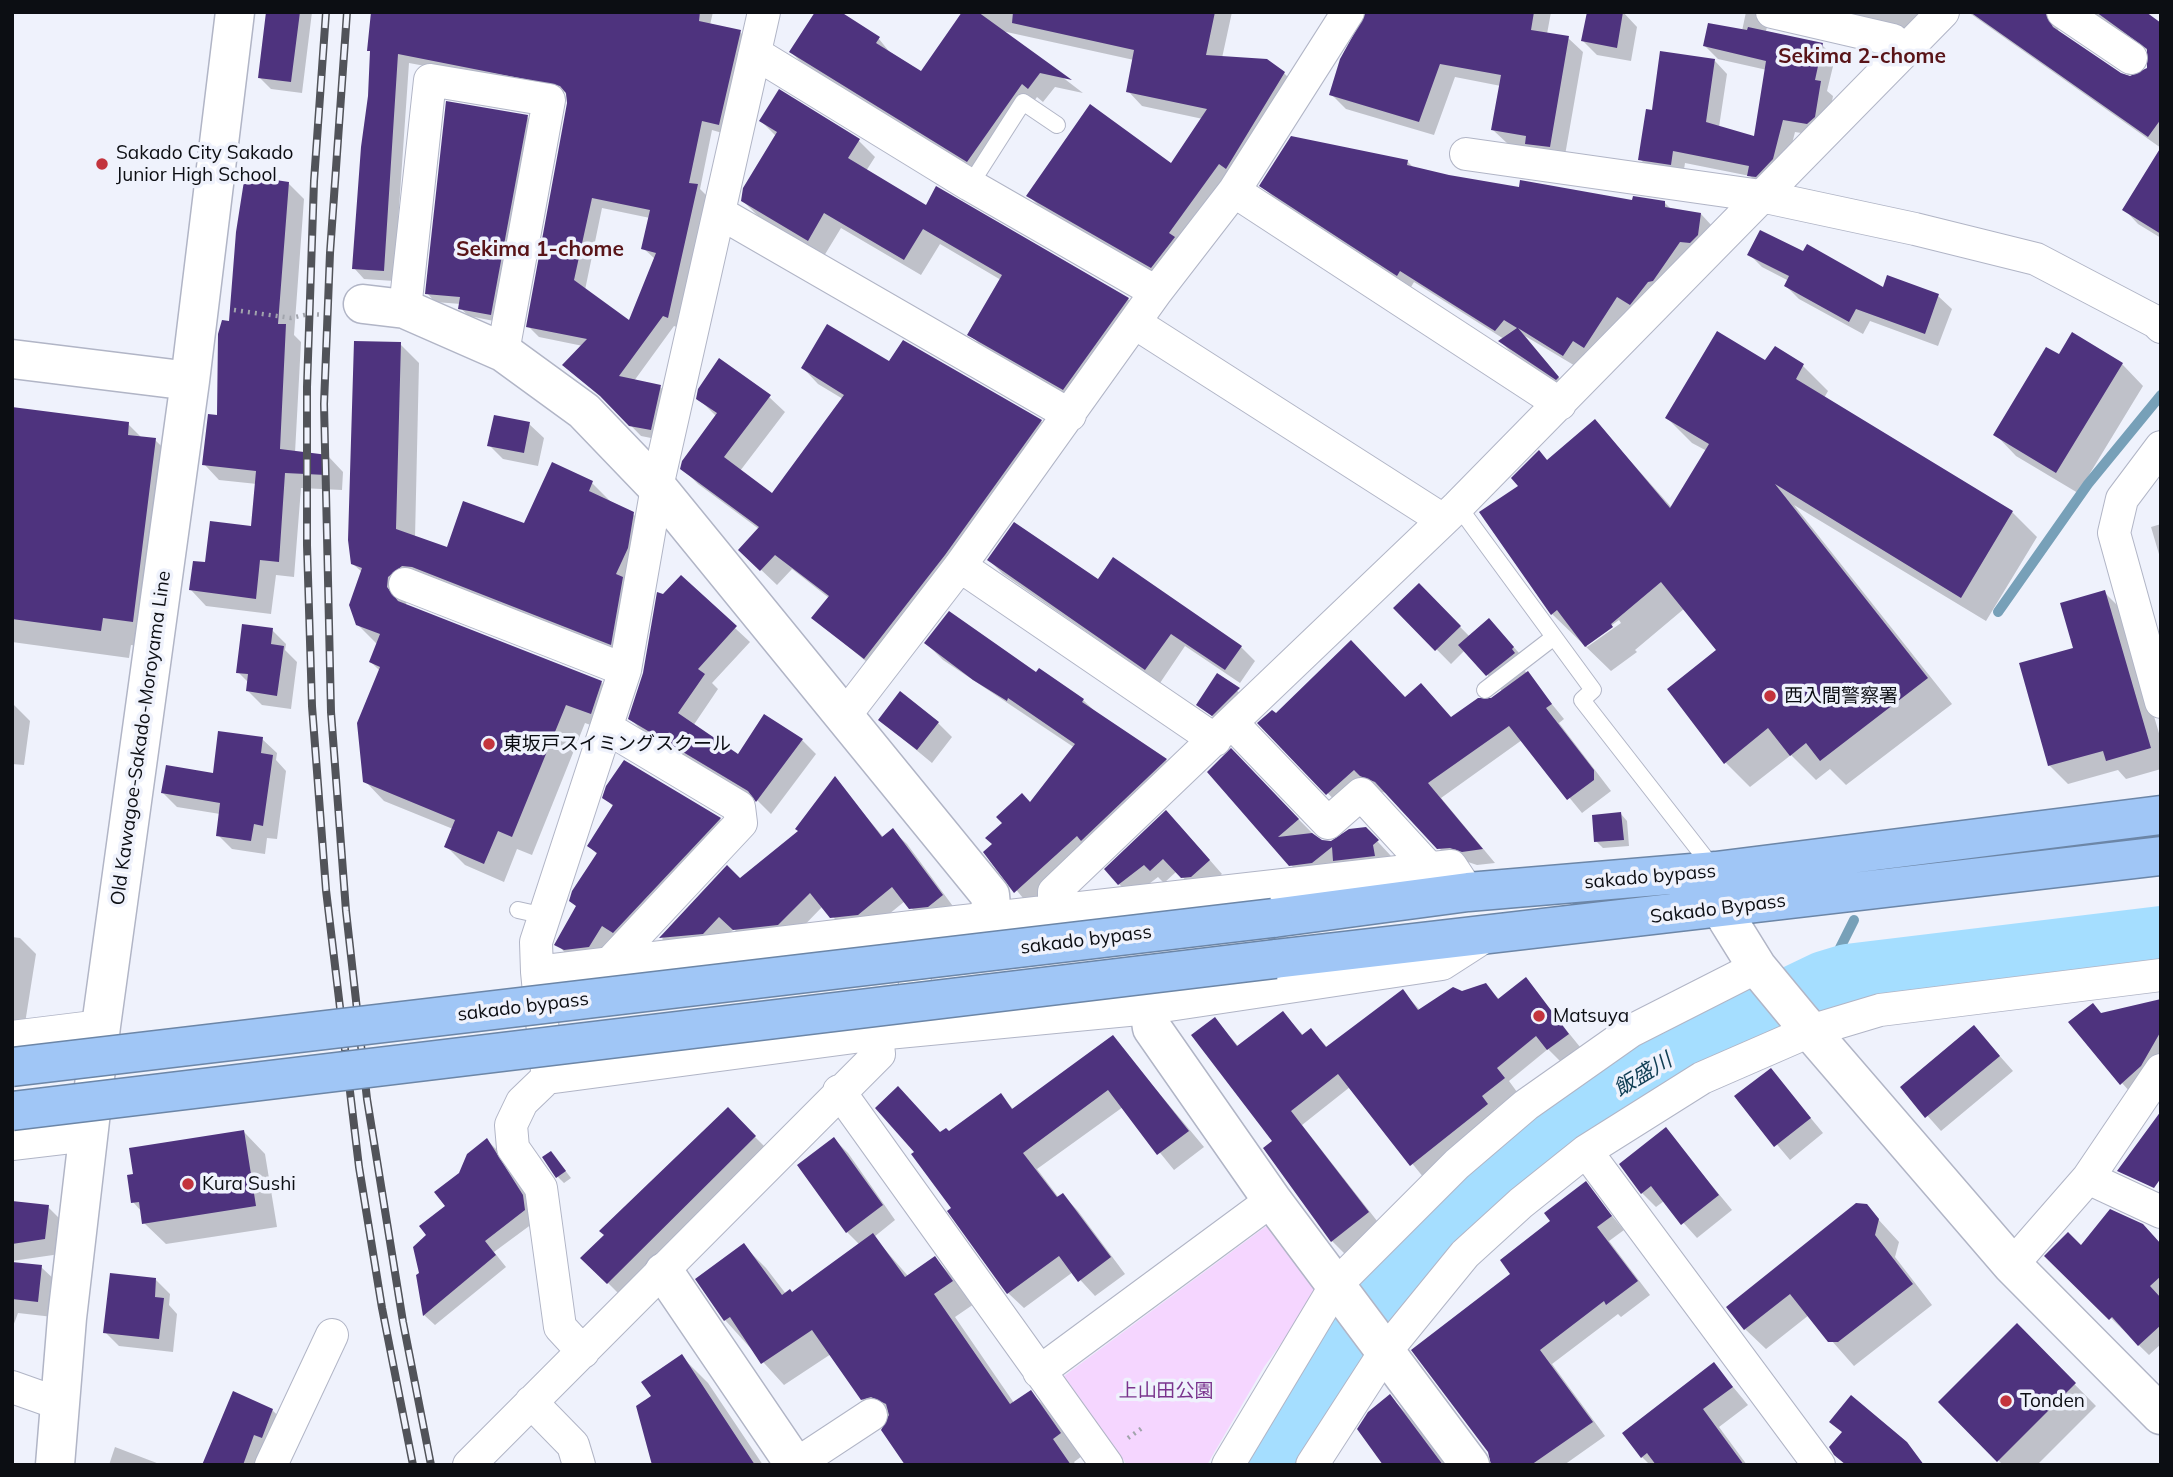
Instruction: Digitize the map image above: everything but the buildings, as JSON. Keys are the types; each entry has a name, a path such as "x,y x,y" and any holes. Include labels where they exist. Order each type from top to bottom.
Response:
{"highway":[{"name":"sakado bypass","path":"12,1067 1273,918 1468,892 1716,871 2161,815"},
{"name":"Sakado Bypass","path":"12,1111 1275,959 1484,937 2161,856"}],"street":[{"name":"Old Kawagoe-Sakado-Moroyama Line","path":"55,1465 101,1026 190,382 235,12"},
{"path":"547,1078 531,913 607,728 625,670 657,487 764,12"},
{"path":"844,718 960,566 1156,292 1234,191 1348,12"},
{"path":"1772,12 1893,40 1904,52"},
{"path":"1054,911 1054,892 1450,513 1943,12"},
{"path":"2063,12 2131,58"},
{"path":"754,56 763,58 970,185 1156,292"},
{"path":"405,309 430,80 549,100 503,352"},
{"path":"1466,154 1761,195 2036,259 2156,321 2161,327"},
{"path":"1234,191 1560,404"},
{"path":"720,214 1070,415"},
{"path":"363,304 405,309 503,352 584,411 657,487 990,895 992,917"},
{"path":"1135,323 1450,513"},
{"path":"12,359 190,382"},
{"path":"2161,447 2122,499 2114,534 2149,615 2161,702"},
{"path":"960,566 1223,731 1328,823 1361,794 1429,868"},
{"path":"405,584 625,670"},
{"path":"607,728 739,807 741,823 608,965"},
{"path":"537,972 992,917 1451,866 1468,892"},
{"path":"1716,871 1721,909 1762,972 1805,1025 2012,1265 2161,1415"},
{"path":"912,927 917,1029"},
{"path":"583,1352 560,1327 541,1188 513,1148 511,1125 522,1102 547,1078 917,1029 1149,1008 1442,964 1484,937"},
{"path":"1228,1465 1340,1290 1457,1164 1526,1105 1631,1031 1762,972"},
{"path":"1312,1465 1380,1345 1465,1254 1521,1203 1586,1151 1702,1078 1805,1025 1880,1010 2161,975"},
{"path":"1149,1008 1152,1028 1272,1200 1470,1465"},
{"path":"12,1037 101,1026"},
{"path":"469,1465 664,1272 839,1091 879,1054 877,1034"},
{"path":"2012,1265 2088,1178 2161,1070"},
{"path":"839,1091 1107,1465"},
{"path":"12,1144 88,1135"},
{"path":"1586,1151 1819,1465"},
{"path":"2088,1178 2161,1212"},
{"path":"1040,1372 1272,1200"},
{"path":"664,1272 795,1465 871,1415"},
{"path":"271,1465 332,1335"},
{"path":"12,1387 60,1404"},
{"path":"531,1402 573,1445 579,1465"}],"lane":[{"path":"970,185 1023,102 1057,125"},
{"path":"1450,513 1554,637 1593,690 1582,700 1716,871"},
{"path":"1485,690 1554,637"}],"path":[{"path":"229,309 291,318"}],"green space":[{"name":"上山田公園","path":"1269,1224 1318,1293 1264,1367 1207,1465 1127,1465 1064,1376"}],"waterway":[{"path":"1998,612 2088,484 2161,395"},
{"path":"1824,980 1854,920"},
{"name":"飯盛川","path":"1276,1465 1342,1347 1392,1280 1485,1188 1560,1128 1638,1075 1751,1015 1824,980 1847,973 2161,935"}],"railway":[{"path":"326,12 314,181 307,387 307,545 312,706 326,890 359,1167 382,1308 413,1465"},
{"path":"347,12 330,253 324,404 331,712 346,911 367,1099 403,1322 431,1465"}],"place":[{"name":"Sakado City Sakado Junior High School","path":"102,164"},
{"name":"西入間警察署","path":"1770,696"},
{"name":"東坂戸スイミングスクール","path":"489,744"},
{"name":"Matsuya","path":"1539,1016"},
{"name":"Kura Sushi","path":"188,1184"},
{"name":"Tonden","path":"2006,1401"}],"district":[{"name":"Sekima 2-chome","path":"1862,57"},
{"name":"Sekima 1-chome","path":"540,250"}]}
